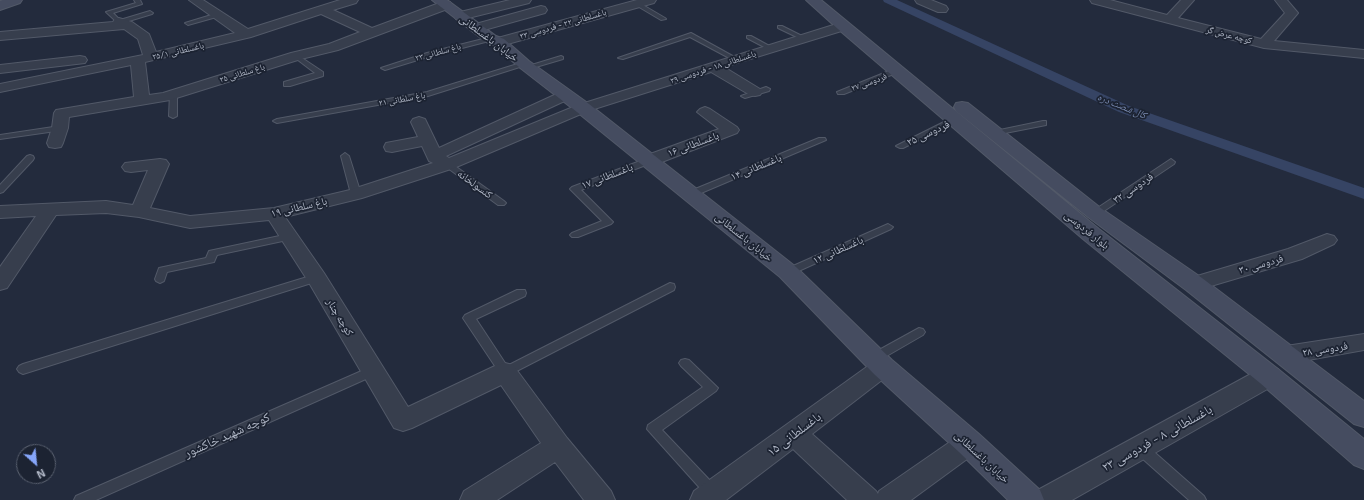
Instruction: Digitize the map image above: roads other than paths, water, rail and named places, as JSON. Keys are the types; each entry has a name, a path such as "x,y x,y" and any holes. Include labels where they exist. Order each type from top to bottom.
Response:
{"main road":[{"path":"0,6 15,0"},
{"name":"بلوار فردوسی","path":"813,0 897,71 955,115 990,129 1095,213 1194,284 1364,416"},
{"name":"بلوار فردوسی","path":"826,0 1091,234 1269,376 1364,456"},
{"name":"خیابان باغسلطانی","path":"448,7 489,36 526,66 583,108 788,272 878,362 969,443 1028,500"}],"street":[{"path":"195,0 246,34"},
{"name":"باغسلطانی ۲۵/۱","path":"0,88 145,58 246,34 352,0"},
{"path":"489,36 541,10 525,0"},
{"name":"باغ سلطانی ۲۵","path":"54,143 60,128 62,113 173,95 296,56 332,47 448,7 525,0"},
{"name":"باغسلطانی ۲۲ - فردوسی ۳۳","path":"489,36 650,0"},
{"path":"920,0 942,10"},
{"name":"کوچه عرض گر","path":"1096,0 1264,44 1364,54"},
{"path":"1170,19 1188,0"},
{"path":"1264,44 1292,13 1281,0"},
{"path":"322,10 372,32"},
{"path":"0,36 123,23 144,37 145,58 142,101"},
{"name":"باغسلطانی ۱۸ - فردوسی ۲۹","path":"583,108 843,26"},
{"path":"0,68 82,60 82,71"},
{"path":"713,67 755,92"},
{"path":"419,122 428,140 442,161 566,95"},
{"name":"باغ سلطانی ۱۹","path":"0,212 106,207 139,211 190,222 274,214 356,194 583,108"},
{"name":"باغسلطانی ۱۶","path":"648,161 731,130 705,112"},
{"path":"392,147 428,140"},
{"path":"131,167 160,164 139,211"},
{"path":"0,283 50,210"},
{"name":"کوچه چنار","path":"274,214 317,278 404,421 505,372"},
{"name":"فردوسی ۳۰","path":"1194,284 1295,254 1327,240"},
{"name":"فردوسی ۲۸","path":"1286,355 1364,342"},
{"name":"باغسلطانی ۱۵","path":"708,496 794,434 878,362"},
{"path":"505,372 558,446 601,500"},
{"name":"باغسلطانی ۸ - فردوسی ۲۳","path":"1046,500 1269,376"},
{"path":"794,434 866,500"},
{"path":"889,500 969,443"},
{"path":"474,500 558,446"}],"lane":[{"path":"137,0 140,4 109,12 123,23 150,13"},
{"path":"636,4 663,19"},
{"path":"188,23 218,15"},
{"path":"780,27 803,38"},
{"path":"621,58 691,35 735,59"},
{"name":"باغ سلطانی ۲۳","path":"385,68 489,36"},
{"path":"749,37 770,48"},
{"path":"287,84 320,74 296,56"},
{"name":"باغ سلطانی ۲۱","path":"276,120 428,94 526,66 561,58"},
{"name":"فردوسی ۲۷","path":"841,92 897,71"},
{"path":"173,95 173,116"},
{"name":"فردوسی ۲۵","path":"900,146 955,115"},
{"path":"990,129 1043,123"},
{"path":"0,137 60,128"},
{"name":"باغسلطانی ۱۴","path":"690,194 822,140"},
{"path":"345,156 356,194"},
{"path":"0,190 30,158"},
{"name":"کنسولخانه","path":"442,161 501,203"},
{"name":"باغسلطانی ۱۷","path":"575,235 608,222 575,189 648,161"},
{"name":"فردوسی ۳۲","path":"1095,213 1171,162"},
{"name":"باغسلطانی ۱۲","path":"788,272 888,227"},
{"path":"160,279 163,270 210,260 213,252 290,237"},
{"path":"23,369 317,278"},
{"path":"521,293 469,318 505,372 670,287"},
{"path":"878,362 919,332"},
{"path":"685,363 712,388 653,429 708,496"},
{"name":"کوچه شهید خاکشور","path":"81,500 373,371"},
{"path":"1140,448 1199,500"}],"waterway":[{"name":"کال شصت دره","path":"888,0 1124,109 1364,194"}]}
